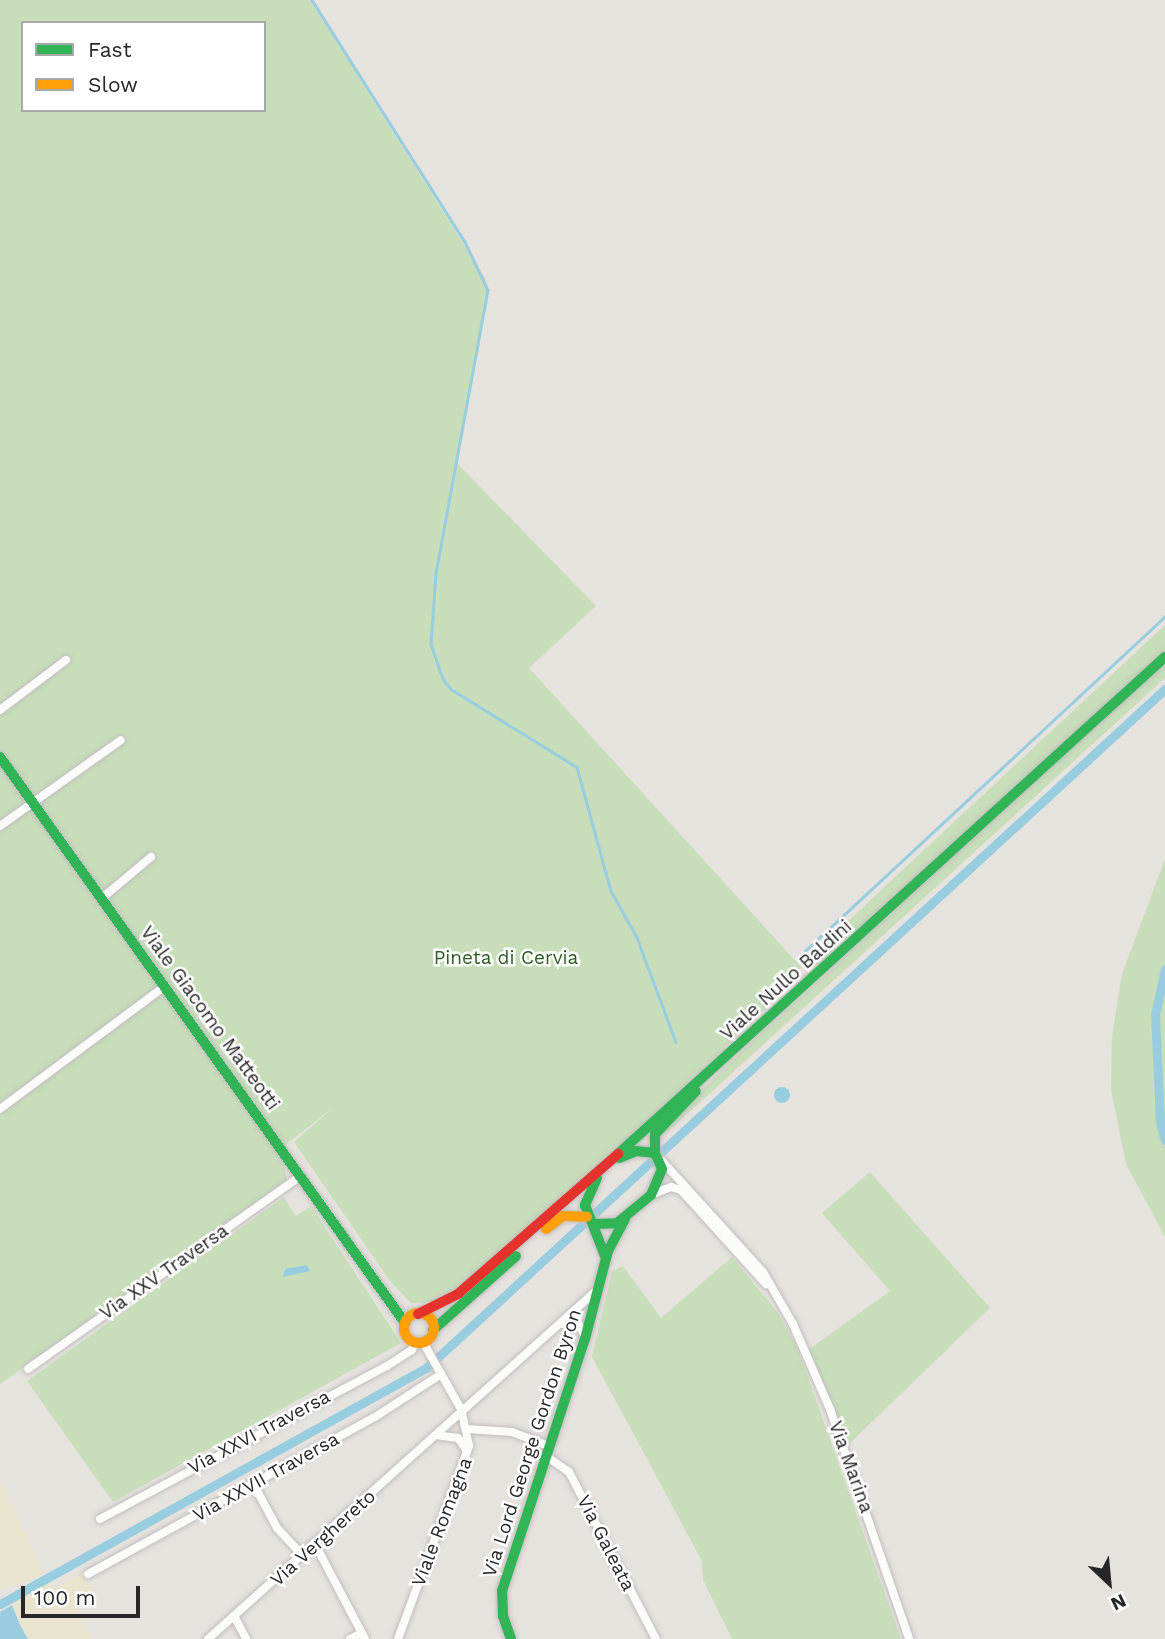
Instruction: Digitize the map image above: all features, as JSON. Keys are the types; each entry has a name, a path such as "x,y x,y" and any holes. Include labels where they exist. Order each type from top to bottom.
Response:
{"street":[{"name":"Viale Nullo Baldini","path":"411,1318 469,1286 748,1040 1165,657"},
{"path":"0,710 66,660"},
{"path":"0,826 121,740"},
{"name":"Viale Giacomo Matteotti","path":"0,757 391,1300 411,1318"},
{"path":"102,898 150,857"},
{"path":"0,1109 165,986"},
{"path":"433,1330 428,1317 411,1318 407,1337 419,1342 433,1330 563,1216 610,1225 625,1219 651,1195 661,1179 657,1128 748,1040"},
{"path":"591,1221 586,1199 604,1167 632,1152 659,1157"},
{"name":"Via Marina","path":"659,1157 763,1272 780,1301 830,1409 909,1639"},
{"name":"Via XXV Traversa","path":"28,1369 301,1176"},
{"name":"Via Marina","path":"651,1195 671,1187 681,1190 780,1301"},
{"name":"Via Lord George Gordon Byron","path":"510,1639 502,1591 585,1339 605,1258 625,1219"},
{"name":"Via Lord George Gordon Byron","path":"591,1221 605,1258"},
{"name":"Via Verghereto","path":"208,1639 316,1546 461,1409 560,1325 600,1287"},
{"path":"560,1325 578,1323 585,1339"},
{"name":"Viale Romagna","path":"398,1639 468,1455 467,1429 461,1409 419,1342"},
{"name":"Via XXVI Traversa","path":"100,1519 387,1366 412,1350 419,1342"},
{"name":"Via XXVII Traversa","path":"88,1574 375,1417 439,1373"},
{"path":"467,1429 512,1432 547,1451"},
{"path":"436,1435 458,1438 468,1455"},
{"name":"Via Galeata","path":"547,1451 569,1472 656,1639"},
{"path":"253,1483 277,1528 303,1556"},
{"path":"316,1546 363,1636 350,1639"},
{"name":"Viale Romagna","path":"393,1639 406,1615"},
{"path":"234,1616 246,1639"}],"green space":[{"name":"Pineta di Cervia","path":"0,0 310,0 485,278 487,290 456,462 596,606 529,668 801,967 793,982 702,1069 470,1283 436,1302 411,1303 390,1281 294,1142 334,1107 281,1148 287,1180 0,1384"},
{"path":"1165,625 1165,652 705,1069 808,975 817,950"},
{"path":"1165,663 1165,678 661,1138 661,1129 739,1054"},
{"path":"1165,859 1165,1237 1126,1164 1111,1089 1112,1036 1122,974"},
{"path":"870,1172 990,1308 848,1445 808,1350 890,1291 822,1213"},
{"path":"284,1197 296,1216 311,1206 401,1343 113,1502 27,1381"},
{"path":"732,1257 778,1313 797,1347 901,1639 732,1639 703,1580 702,1561 592,1357 612,1271 623,1266 661,1318"}],"sand":[{"path":"0,1480 44,1574 0,1590"},
{"path":"83,1573 94,1593 73,1605 93,1639 28,1639 12,1605 48,1582 52,1590"}],"water":[{"path":"779,1087 785,1087 790,1095 788,1101 779,1103 774,1098 774,1092"},
{"path":"307,1265 310,1271 283,1277 285,1269"},
{"path":"12,1605 28,1639 0,1639 0,1612"}],"waterway":[{"path":"312,0 465,242 488,290 436,573 431,644 443,679 451,689 577,767 611,891 636,935 676,1042"},
{"path":"805,951 1165,616"},
{"path":"0,1604 426,1368 1165,689"},
{"path":"1165,969 1155,1015 1160,1123 1165,1140"}],"traffic: fast":[{"path":"618,1154 1165,657"},
{"path":"0,757 405,1323"},
{"path":"594,1224 617,1223 651,1195 662,1169 655,1153 655,1134 696,1091"},
{"path":"619,1158 636,1151 655,1153"},
{"path":"597,1178 585,1205 605,1256"},
{"path":"511,1639 503,1616 502,1591 585,1339 608,1251 625,1219"},
{"path":"433,1330 516,1256"}],"traffic: slow":[{"path":"546,1229 563,1216 587,1217"},
{"path":"419,1313 429,1318 434,1328 429,1338 419,1343 409,1338 404,1328 409,1318 419,1313"}],"traffic: jam":[{"path":"418,1314 458,1294 618,1154"}]}
